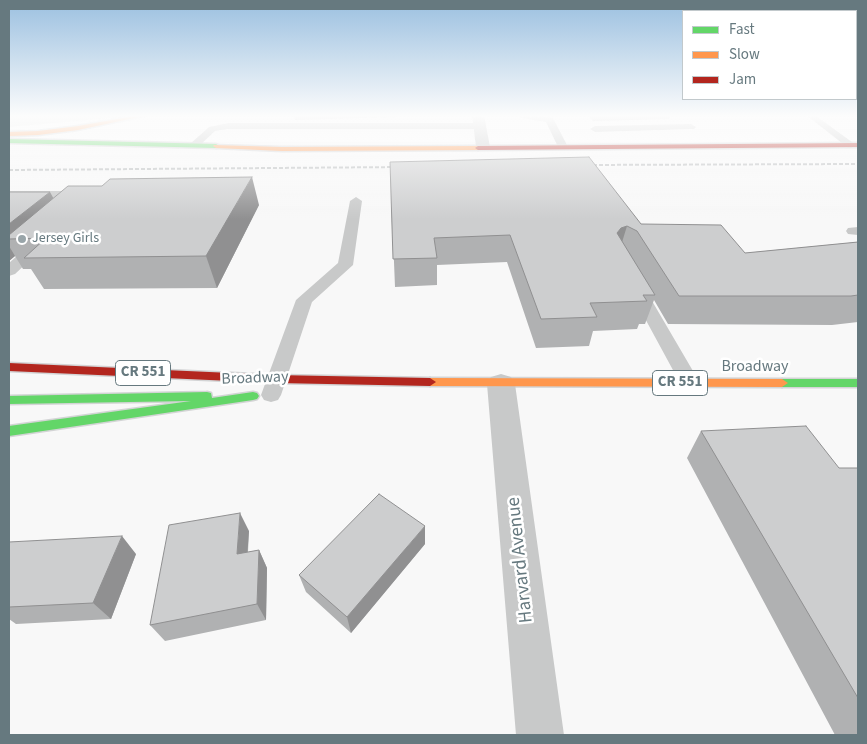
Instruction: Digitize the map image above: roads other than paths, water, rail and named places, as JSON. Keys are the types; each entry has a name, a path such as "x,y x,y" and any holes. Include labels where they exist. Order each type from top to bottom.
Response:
{"main road":[{"path":"9,152 222,150"},
{"name":"Broadway","path":"9,367 270,391"},
{"name":"Broadway","path":"9,400 501,384 858,383"},
{"name":"Broadway","path":"338,392 501,384"},
{"path":"9,431 270,391"}],"street":[{"name":"Harvard Avenue","path":"501,384 540,735"}],"lane":[{"path":"9,195 88,197 89,199 82,205"},
{"path":"270,391 304,300 345,265 356,202"},
{"path":"9,271 53,232"},
{"path":"629,276 690,383"}],"railway":[{"path":"581,165 858,164"},
{"path":"9,170 403,167"}],"place":[{"name":"Jersey Girls","path":"22,239"}]}
